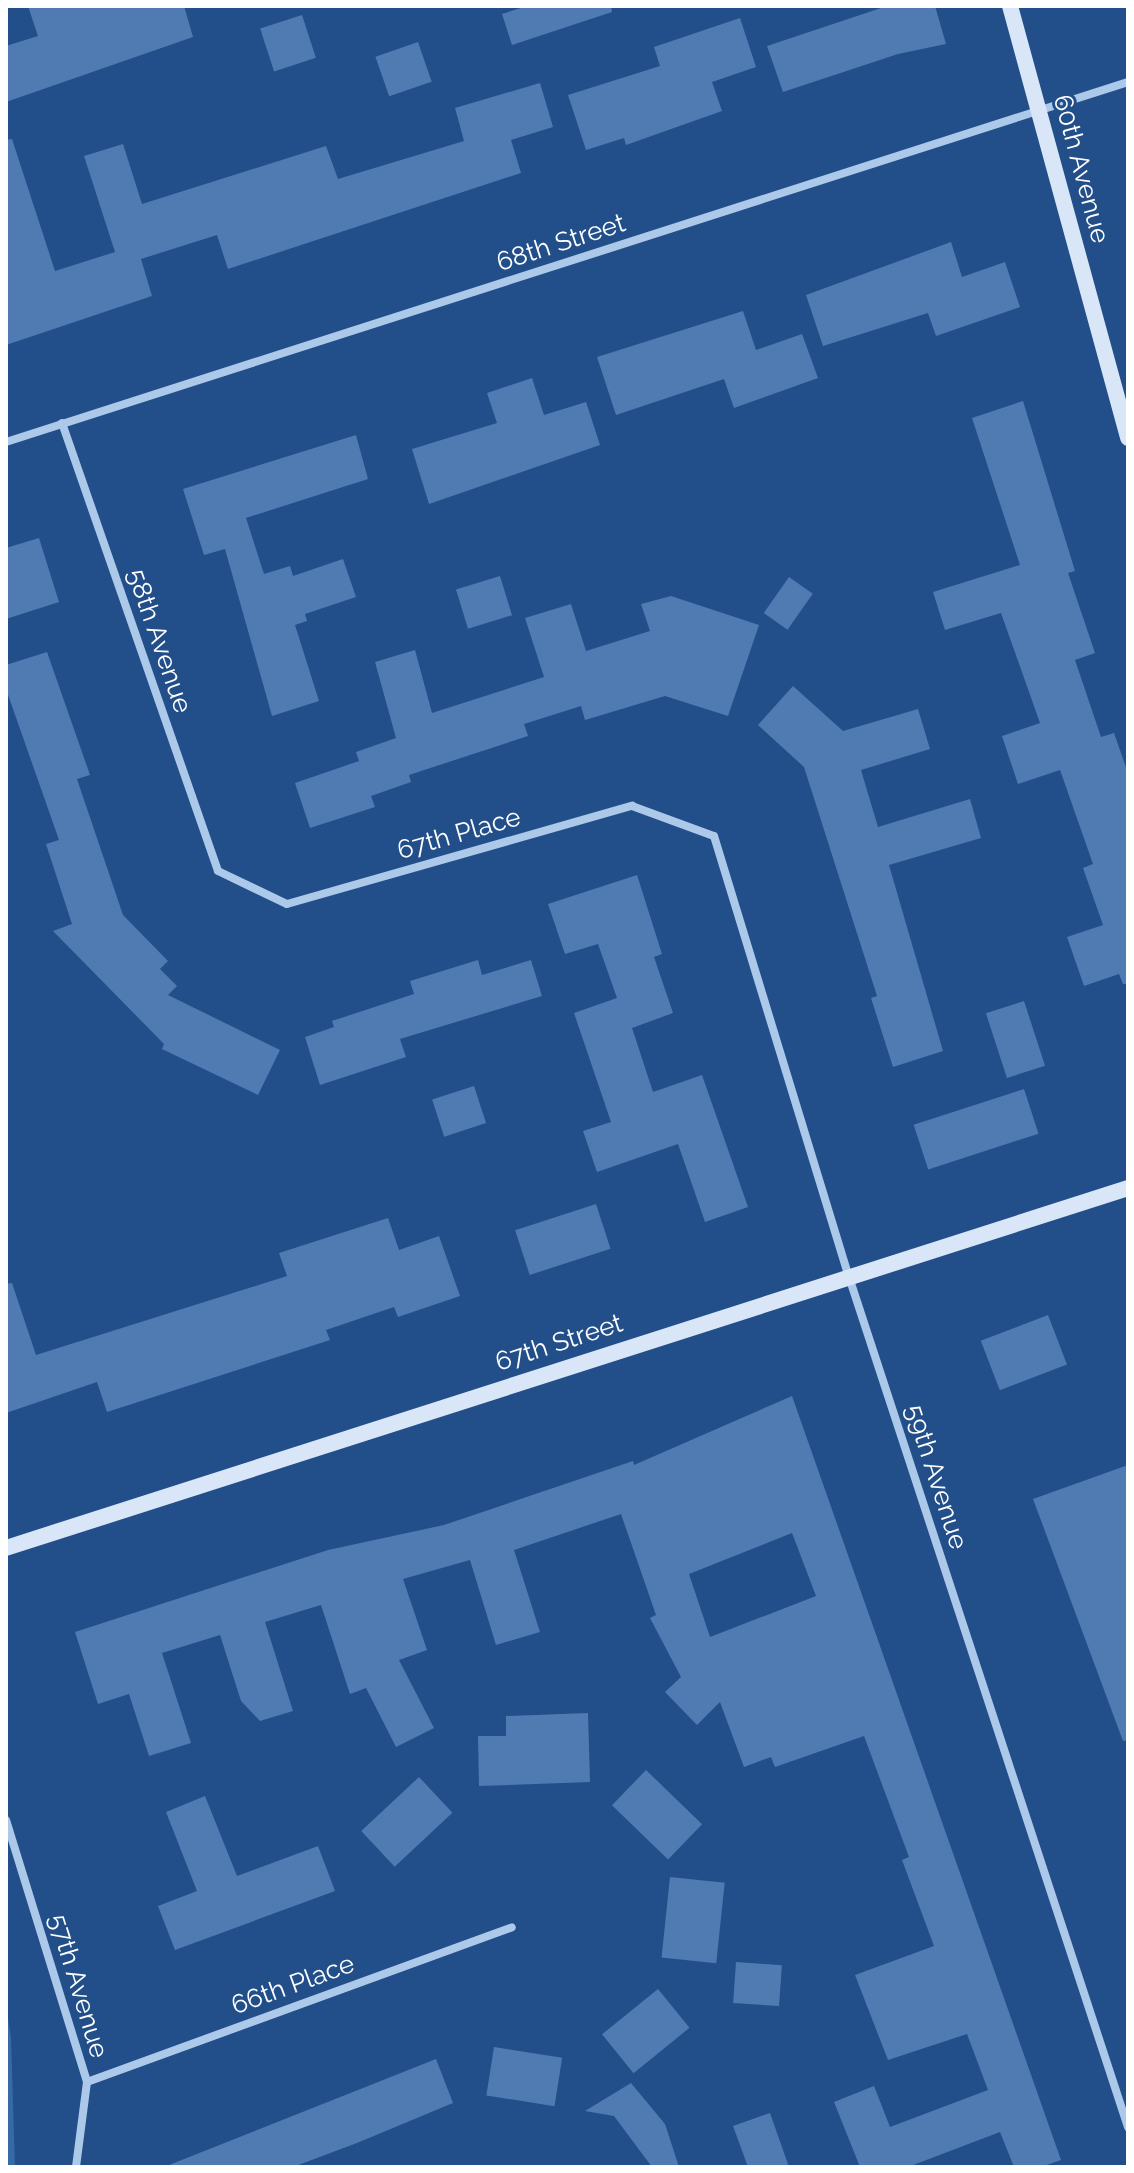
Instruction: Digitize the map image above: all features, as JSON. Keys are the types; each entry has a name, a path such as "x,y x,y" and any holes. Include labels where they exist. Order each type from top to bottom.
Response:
{"street":[{"name":"60th Avenue","path":"1010,6 1128,438"},
{"name":"68th Street","path":"6,442 1128,82"},
{"name":"58th Avenue","path":"62,423 218,871"},
{"name":"67th Place","path":"218,871 287,904 632,806 714,836"},
{"name":"59th Avenue","path":"714,836 848,1274 1128,2127"},
{"name":"67th Street","path":"6,1548 848,1274 1128,1188"},
{"name":"57th Avenue","path":"6,1820 87,2082 76,2167"},
{"name":"66th Place","path":"87,2082 512,1927"}],"shaded area":[{"path":"6,2006 11,2037 15,2167 6,2167"}],"building":[{"path":"28,6 184,6 193,37 6,102 6,46 38,36"},
{"path":"527,6 611,6 612,12 512,45 502,14"},
{"path":"887,6 935,6 946,44 898,54 783,92 767,46"},
{"path":"302,15 316,58 274,71 260,29"},
{"path":"740,18 756,67 712,82 722,111 626,145 624,138 586,150 568,95 660,66 654,47"},
{"path":"418,42 432,82 389,96 375,57"},
{"path":"540,83 553,127 511,140 521,173 228,269 217,235 141,259 152,296 6,345 6,140 12,139 55,271 115,252 84,156 123,144 142,204 326,146 338,179 464,141 455,108"},
{"path":"951,242 962,277 1005,262 1020,307 936,336 928,313 823,346 806,295"},
{"path":"743,311 756,350 802,334 818,378 734,408 724,379 616,415 597,357"},
{"path":"532,378 544,415 586,402 600,445 429,504 412,449 497,423 487,393"},
{"path":"1023,401 1075,571 1068,573 1095,653 1075,660 1101,737 1114,733 1128,773 1128,984 1123,984 1119,974 1084,986 1067,937 1103,925 1083,868 1093,864 1060,770 1018,784 1002,736 1040,723 1001,613 945,630 933,592 1020,565 972,418"},
{"path":"356,435 368,479 246,518 264,574 290,566 293,576 343,559 356,597 305,614 307,621 295,625 319,701 272,716 225,549 204,555 183,489"},
{"path":"39,538 59,602 6,619 6,548"},
{"path":"500,576 512,615 468,629 456,589"},
{"path":"789,577 813,594 788,630 764,613"},
{"path":"671,596 759,625 728,716 665,696 585,720 581,706 524,724 528,736 409,775 411,782 371,796 375,807 310,828 295,783 359,761 356,752 396,738 375,662 415,650 432,713 544,677 525,618 571,604 586,651 650,631 641,604"},
{"path":"47,652 90,775 77,779 123,915 168,961 160,969 177,986 168,995 280,1050 258,1095 162,1049 164,1044 53,931 72,924 46,844 59,840 6,689 6,665"},
{"path":"793,686 843,731 918,709 930,749 861,770 878,827 970,799 981,838 889,865 943,1051 893,1067 871,998 877,996 804,767 758,725"},
{"path":"637,875 662,954 654,957 673,1013 632,1028 653,1092 702,1075 748,1207 705,1222 678,1144 597,1172 583,1131 611,1122 574,1013 617,998 598,944 565,954 548,904"},
{"path":"478,960 482,975 531,960 542,996 400,1039 406,1057 320,1085 305,1037 334,1027 332,1021 414,994 410,981"},
{"path":"1024,1001 1045,1066 1007,1078 986,1013"},
{"path":"474,1086 486,1123 444,1137 432,1100"},
{"path":"1024,1089 1039,1134 928,1170 914,1125"},
{"path":"596,1204 611,1249 530,1275 515,1230"},
{"path":"388,1218 399,1250 439,1236 460,1296 398,1317 394,1307 326,1330 330,1340 107,1412 97,1382 6,1413 6,1284 12,1283 36,1355 287,1276 279,1253"},
{"path":"1048,1315 1067,1364 1000,1390 981,1341"},
{"path":"792,1396 1061,2160 1041,2167 1014,2167 1000,2132 908,2167 860,2167 834,2102 874,2086 890,2127 988,2090 967,2034 888,2060 855,1975 934,1946 902,1860 909,1857 864,1736 775,1767 771,1757 744,1767 720,1702 697,1725 665,1692 681,1677 650,1618 656,1615 621,1514 514,1550 540,1632 496,1645 470,1560 403,1579 427,1650 399,1660 434,1728 396,1747 366,1688 350,1694 321,1605 265,1622 293,1711 260,1721 241,1701 220,1635 162,1653 191,1743 149,1756 129,1694 98,1704 75,1632 328,1550 444,1525 633,1461 634,1465","holes":["792,1533 816,1596 710,1637 689,1574"]},
{"path":"1128,1465 1128,1740 1123,1741 1033,1499"},
{"path":"588,1713 590,1782 479,1786 478,1736 506,1736 506,1716"},
{"path":"646,1770 702,1824 668,1859 612,1805"},
{"path":"419,1777 452,1813 395,1867 361,1831"},
{"path":"205,1796 237,1876 318,1846 335,1891 175,1950 158,1906 197,1891 166,1812"},
{"path":"670,1877 725,1883 716,1963 662,1958"},
{"path":"736,1962 782,1965 779,2006 733,2003"},
{"path":"658,1989 689,2028 634,2073 602,2034"},
{"path":"494,2047 562,2058 554,2106 486,2095"},
{"path":"436,2059 453,2103 357,2143 293,2167 164,2167"},
{"path":"631,2083 665,2124 679,2167 652,2167 614,2116 585,2111"},
{"path":"770,2113 789,2167 748,2167 733,2126"}]}
